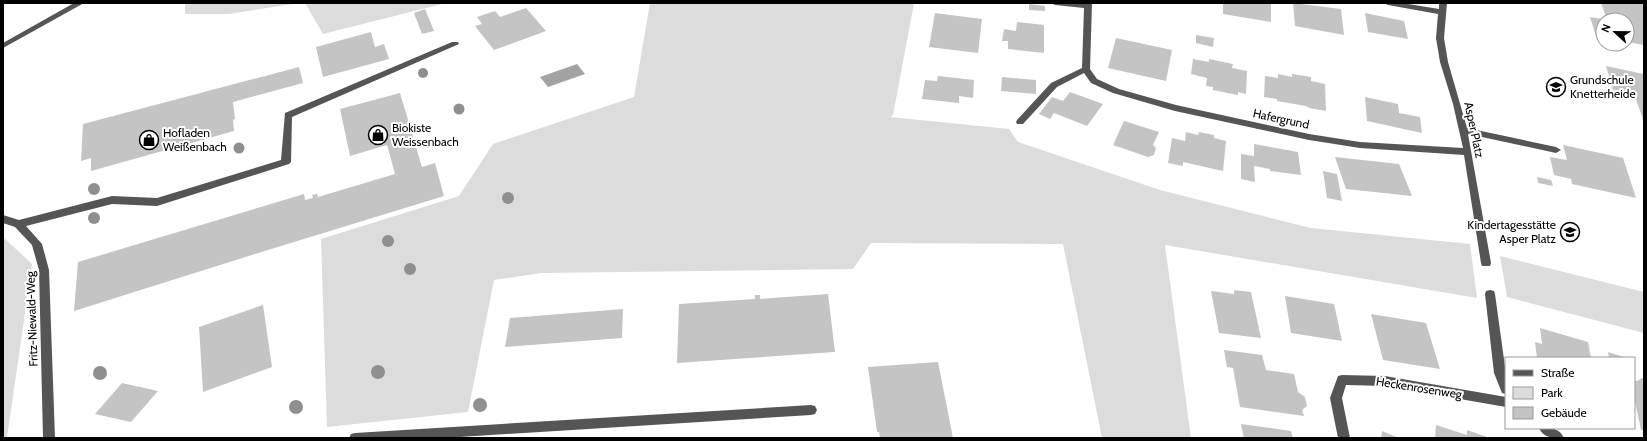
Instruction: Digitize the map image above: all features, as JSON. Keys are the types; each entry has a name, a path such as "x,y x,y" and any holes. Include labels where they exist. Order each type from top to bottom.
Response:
{"street":[{"path":"3,46 80,3"},
{"path":"1020,122 1054,85 1086,70 1088,5 1055,3"},
{"path":"1388,3 1441,12"},
{"name":"Asper Platz","path":"1443,3 1441,12 1440,38 1444,62 1468,152 1486,263"},
{"path":"3,219 19,224 112,200 157,202 286,162 288,115 455,44"},
{"name":"Hafergrund","path":"1086,70 1094,81 1116,91 1175,108 1309,137 1360,145 1468,152"},
{"path":"1463,130 1556,150"},
{"name":"Fritz-Niewald-Weg","path":"19,224 37,244 44,270 49,438"},
{"path":"1490,294 1500,373 1505,386"},
{"name":"Heckenrosenweg","path":"1344,438 1336,398 1342,380 1385,381 1505,402"},
{"path":"355,438 811,410"},
{"path":"1546,429 1558,438"}],"green space":[{"path":"185,3 299,3 229,14 185,14"},
{"path":"305,3 446,3 323,34"},
{"path":"650,3 914,3 893,115 890,117 1009,129 1018,142 1160,190 1311,228 1470,244 1477,298 1165,245 1191,438 1102,438 1063,244 871,243 853,269 541,273 494,280 468,412 327,427 321,239 459,196 493,144 634,97"},
{"path":"3,237 32,264 7,438 3,438"},
{"path":"1500,256 1644,292 1644,333 1507,297"}],"shaded area":[{"path":"577,64 585,74 548,87 540,77"}],"building":[{"path":"1223,3 1271,3 1271,22 1223,14"},
{"path":"1293,3 1341,9 1344,35 1295,26"},
{"path":"1601,3 1644,3 1644,45 1635,43 1635,12 1604,12"},
{"path":"1029,4 1045,6 1045,11 1029,10"},
{"path":"526,8 546,31 494,50 475,26 482,24 477,17 495,11 500,17"},
{"path":"425,9 434,31 422,34 414,13"},
{"path":"935,13 982,19 978,53 929,47"},
{"path":"1365,13 1404,21 1408,39 1368,32"},
{"path":"1590,17 1595,18 1595,33"},
{"path":"1017,22 1044,25 1044,53 1008,49 1008,41 1002,41 1004,29 1016,31"},
{"path":"371,32 375,47 384,44 389,59 323,77 316,47"},
{"path":"1196,35 1214,38 1213,47 1196,43"},
{"path":"1116,38 1172,50 1166,81 1108,68"},
{"path":"1193,59 1209,62 1209,59 1233,64 1232,68 1247,71 1246,94 1238,92 1238,95 1213,90 1213,87 1206,86 1207,78 1191,74"},
{"path":"1606,66 1644,74 1644,122 1634,94 1613,90"},
{"path":"299,67 303,83 233,102 235,119 233,120 234,131 91,171 91,158 81,161 83,124"},
{"path":"1278,74 1292,77 1292,74 1311,77 1311,81 1325,84 1326,111 1264,97 1265,76 1278,78"},
{"path":"938,76 974,80 973,98 959,96 959,103 922,99 925,80 937,81"},
{"path":"1002,77 1036,80 1036,94 1001,91"},
{"path":"1070,92 1103,104 1087,126 1054,113 1050,119 1039,114 1052,97 1063,101"},
{"path":"400,93 422,167 435,163 444,196 74,311 78,262 304,194 305,200 313,198 312,195 317,194 318,197 395,174 387,145 350,156 340,109"},
{"path":"1365,97 1398,104 1399,113 1420,117 1422,133 1367,121"},
{"path":"1124,121 1159,132 1153,145 1156,148 1154,155 1148,157 1113,145"},
{"path":"1186,132 1198,135 1199,132 1214,135 1214,138 1226,141 1223,171 1183,162 1183,166 1168,163 1172,138 1185,141"},
{"path":"1254,144 1298,152 1301,175 1270,171 1270,169 1254,166 1255,182 1241,179 1241,154 1254,156"},
{"path":"1563,145 1623,158 1636,198 1572,184 1571,179 1554,175 1550,157 1567,160"},
{"path":"1335,157 1399,164 1412,196 1346,189"},
{"path":"1323,171 1337,174 1342,201 1327,198"},
{"path":"1537,177 1551,180 1553,186 1538,183"},
{"path":"1234,290 1251,292 1261,338 1219,333 1211,291 1234,294"},
{"path":"828,294 835,352 677,363 679,304 755,299 755,295 760,295 760,299"},
{"path":"1285,296 1334,304 1342,341 1291,333"},
{"path":"263,305 272,367 203,392 199,327"},
{"path":"623,309 622,338 505,347 510,318"},
{"path":"1371,314 1426,323 1440,369 1383,360"},
{"path":"1540,328 1588,342 1591,357 1537,357 1535,342 1542,344"},
{"path":"1224,350 1262,355 1266,370 1294,374 1298,392 1305,397 1307,406 1302,410 1304,416 1240,407 1233,368 1227,367"},
{"path":"1608,352 1624,357 1609,357"},
{"path":"938,362 953,438 880,438 879,432 877,432 868,367"},
{"path":"1642,378 1644,379 1644,431 1641,430 1635,402 1635,380 1637,381"},
{"path":"122,383 158,391 131,422 95,414"},
{"path":"1241,424 1291,431 1293,438 1244,438"},
{"path":"1436,425 1467,435 1467,430 1490,438 1435,438"},
{"path":"1382,431 1399,438 1381,438"}],"place":[{"name":"Grundschule Knetterheide","path":"1556,87"},
{"name":"Biokiste Weissenbach","path":"378,135"},
{"name":"Hofladen Weißenbach","path":"149,140"},
{"name":"Kindertagesstätte Asper Platz","path":"1570,232"}]}
